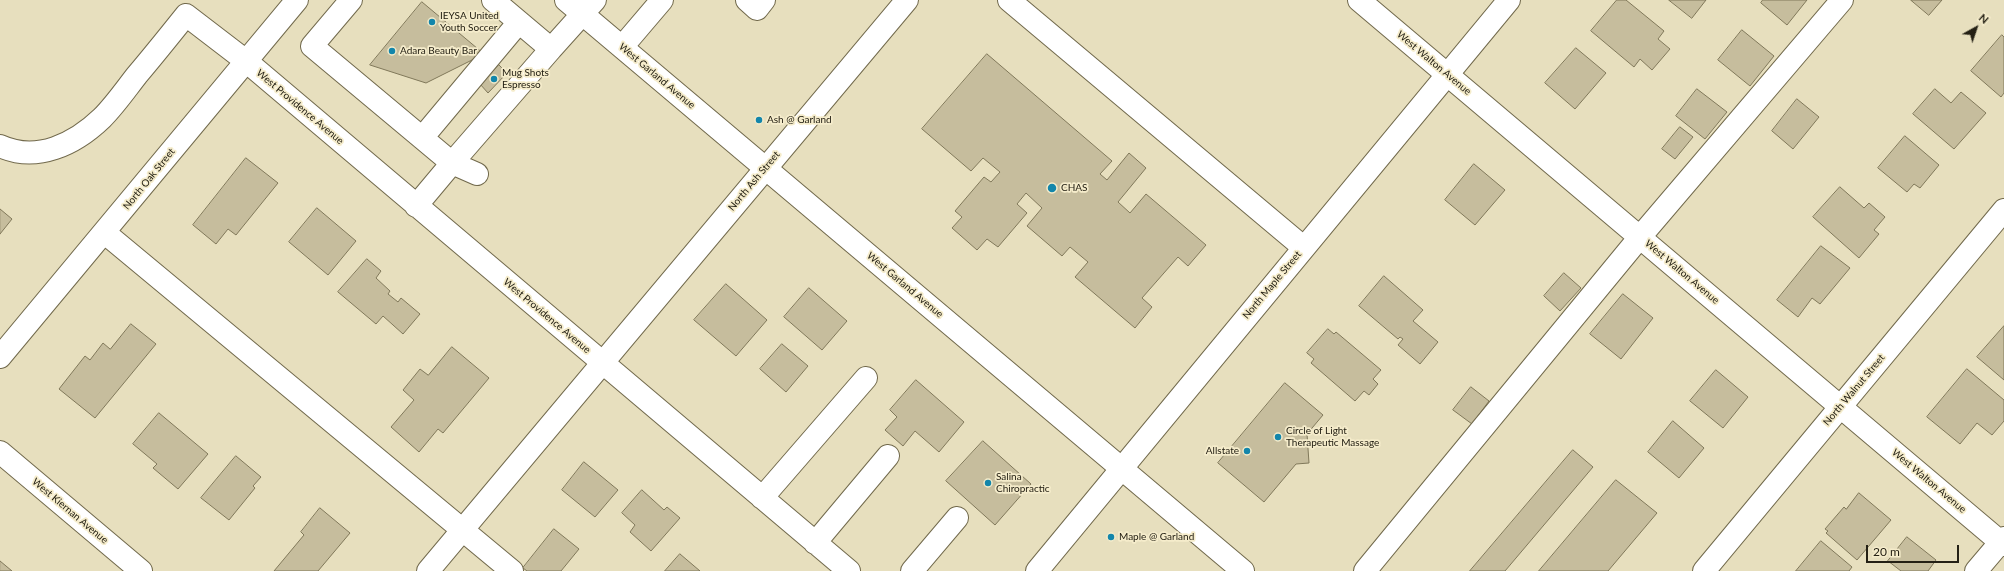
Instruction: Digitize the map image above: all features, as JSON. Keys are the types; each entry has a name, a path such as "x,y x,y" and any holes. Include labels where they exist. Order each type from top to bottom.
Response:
{"street":[{"name":"North Oak Street","path":"0,357 105,233 297,0"},
{"path":"351,0 312,46 452,163 477,174"},
{"path":"493,0 551,49"},
{"name":"West Garland Avenue","path":"566,0 589,7 622,47 1243,571"},
{"path":"622,47 662,0"},
{"path":"747,0 757,9 764,0"},
{"name":"North Ash Street","path":"428,571 907,0"},
{"path":"1009,0 1304,247"},
{"name":"West Walton Avenue","path":"1359,0 1840,406 2003,541"},
{"name":"North Maple Street","path":"1037,571 1509,0"},
{"path":"1365,571 1640,237 1842,0"},
{"path":"416,206 589,7"},
{"name":"West Providence Avenue","path":"0,146 12,152 28,153 49,151 76,138 103,117 186,16 246,61 849,571"},
{"path":"422,138 519,22"},
{"name":"North Walnut Street","path":"1704,571 2004,210"},
{"path":"105,233 512,571"},
{"path":"762,498 866,378"},
{"name":"West Kiernan Avenue","path":"0,452 140,571"},
{"path":"815,543 888,456"},
{"path":"912,571 957,518"},
{"path":"1976,571 2003,541"}],"building":[{"path":"1617,0 1626,0 1664,31 1658,39 1670,49 1652,70 1640,59 1634,67 1591,31"},
{"path":"1669,0 1706,0 1692,18"},
{"path":"1763,0 1807,0 1787,25 1761,3"},
{"path":"1911,0 1942,0 1929,15"},
{"path":"422,2 484,54 426,83 370,65"},
{"path":"1742,30 1774,56 1750,86 1718,60"},
{"path":"2002,35 2004,37 2004,93 2001,97 1971,71"},
{"path":"1576,48 1606,73 1575,109 1545,83"},
{"name":"CHAS","path":"987,54 1112,161 1100,174 1107,180 1129,153 1146,168 1118,202 1130,213 1146,194 1206,245 1188,266 1178,257 1142,298 1152,307 1135,328 1075,277 1088,262 1070,247 1062,256 1027,226 1042,208 1026,193 1017,204 1027,213 998,247 987,239 977,250 952,228 962,217 955,211 984,177 991,182 1000,172 983,158 971,171 922,129"},
{"name":"Mug Shots Espresso","path":"499,65 507,73 488,93 480,84"},
{"path":"1697,89 1727,112 1705,139 1676,116"},
{"path":"1935,89 1951,103 1961,92 1986,113 1954,149 1913,114"},
{"path":"1797,99 1819,117 1793,149 1772,131"},
{"path":"1680,127 1693,137 1675,159 1662,149"},
{"path":"1905,136 1939,165 1920,188 1914,184 1907,192 1878,168"},
{"path":"246,158 278,183 236,235 228,229 216,244 193,225"},
{"path":"1474,164 1505,190 1475,225 1445,200"},
{"path":"1840,187 1864,208 1869,203 1885,217 1874,230 1879,234 1859,258 1813,217"},
{"path":"317,208 356,241 328,275 289,242"},
{"path":"0,209 12,219 0,234"},
{"path":"1821,246 1850,268 1820,304 1812,298 1798,317 1777,300"},
{"path":"367,259 381,271 376,278 390,291 388,294 398,302 401,298 420,314 403,334 383,316 376,324 338,292"},
{"path":"1564,273 1581,288 1560,311 1544,296"},
{"path":"1384,276 1423,310 1413,321 1438,342 1420,364 1398,345 1403,339 1400,337 1398,339 1359,306"},
{"path":"726,284 767,320 736,356 694,320"},
{"path":"809,288 847,321 822,350 784,317"},
{"path":"1623,294 1653,318 1621,359 1590,334"},
{"path":"131,324 156,344 95,418 59,389 85,356 90,360 103,343 110,349"},
{"path":"2004,326 2004,380 1977,357"},
{"path":"1328,329 1334,334 1336,332 1381,370 1373,379 1378,384 1369,395 1364,391 1355,401 1311,363 1314,359 1307,353"},
{"path":"782,344 808,366 786,392 760,369"},
{"path":"452,347 489,378 443,433 438,429 419,452 391,427 414,400 403,390 420,369 428,375"},
{"path":"1967,369 2004,400 2004,421 1992,435 1977,423 1960,444 1927,417"},
{"path":"1716,370 1748,397 1723,428 1690,401"},
{"path":"916,380 964,422 939,452 915,431 903,446 885,430 897,417 890,410"},
{"path":"1285,383 1323,415 1307,434 1309,463 1296,464 1264,502 1218,463"},
{"path":"1471,387 1489,401 1472,424 1453,410"},
{"path":"159,413 208,454 178,489 153,468 157,464 133,444"},
{"path":"1673,421 1704,448 1679,478 1648,452"},
{"name":"Salina Chiropractic","path":"983,441 1031,484 995,525 946,481"},
{"path":"1573,450 1593,467 1505,571 1470,571"},
{"path":"236,456 261,477 253,486 255,488 229,520 201,498"},
{"path":"584,462 618,490 595,517 562,490"},
{"path":"1616,480 1657,513 1608,571 1539,571"},
{"path":"642,490 664,510 667,507 680,518 651,551 630,532 635,525 622,513"},
{"path":"1859,493 1891,520 1857,560 1826,533 1828,531 1825,529 1844,507 1846,509"},
{"path":"320,508 350,533 318,571 274,571 304,535 301,532"},
{"path":"554,529 579,549 561,571 527,571 523,568"},
{"path":"1907,537 1936,560 1928,571 1901,571 1888,561"},
{"path":"1821,541 1852,567 1849,571 1796,571"},
{"path":"680,554 700,571 665,571"},
{"path":"0,561 12,571 0,571"}],"place":[{"name":"IEYSA United Youth Soccer","path":"432,22"},
{"name":"Adara Beauty Bar","path":"392,51"},
{"name":"Mug Shots Espresso","path":"494,79"},
{"name":"Ash @ Garland","path":"759,120"},
{"name":"CHAS","path":"1052,188"},
{"name":"Circle of Light Therapeutic Massage","path":"1278,437"},
{"name":"Allstate","path":"1247,451"},
{"name":"Salina Chiropractic","path":"988,483"},
{"name":"Maple @ Garland","path":"1111,537"}]}
